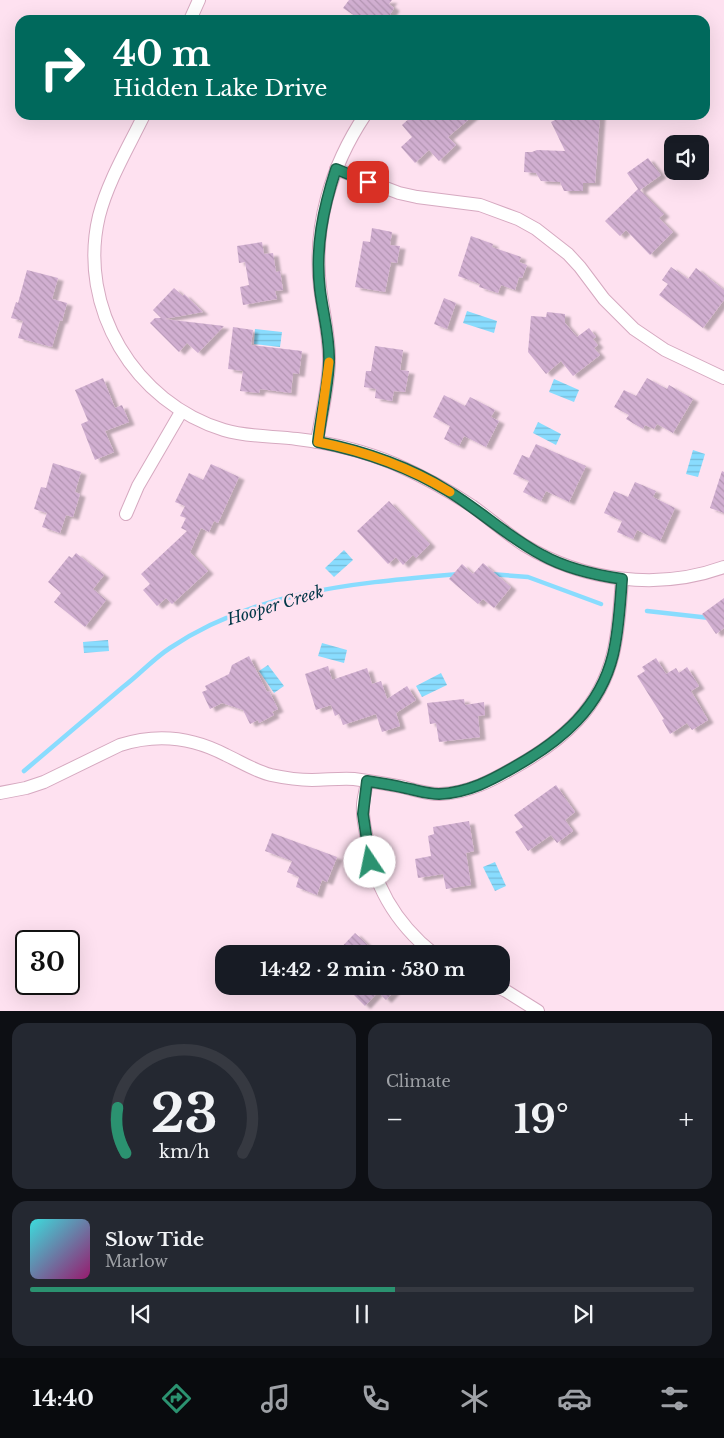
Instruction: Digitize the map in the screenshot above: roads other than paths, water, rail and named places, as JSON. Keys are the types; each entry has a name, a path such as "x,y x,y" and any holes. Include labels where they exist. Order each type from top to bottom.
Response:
{"street":[{"path":"192,15 199,0"},
{"path":"142,120 104,200 96,234 96,273 103,312 121,351 149,386 181,412 225,431 246,435 318,442 369,455 448,490 522,544 543,556 585,572 622,579 649,581 673,580 724,567"},
{"path":"318,442 329,363 329,348 318,274 322,218 336,169 362,120"},
{"path":"336,169 399,193 480,205 500,211 524,222 553,241 568,254 609,304 634,329 665,350 724,378"},
{"path":"126,514 138,486 181,412"},
{"path":"0,793 44,782 120,745 132,741 162,737 200,743 257,770 282,778 367,781 425,793 451,793 476,787 498,777 541,752 557,740 588,708 609,670 617,633 622,579"},
{"path":"367,781 363,814 369,853 376,880 392,910 403,925 424,945"},
{"path":"510,993 538,1010"}],"water":[{"path":"467,311 497,321 494,333 463,323"},
{"path":"255,329 282,332 280,347 254,344"},
{"path":"554,379 579,390 574,402 549,392"},
{"path":"538,422 561,434 556,445 533,433"},
{"path":"693,450 705,454 698,477 686,474"},
{"path":"344,550 353,560 334,577 325,568"},
{"path":"108,640 109,651 84,653 83,642"},
{"path":"322,643 347,650 344,663 318,656"},
{"path":"268,665 284,686 274,693 259,671"},
{"path":"441,673 447,685 422,697 416,686"},
{"path":"495,862 506,886 495,891 483,867"}],"waterway":[{"name":"Hooper Creek","path":"24,771 170,648 203,629 238,613 273,601 345,586 458,574"},
{"name":"Hooper Creek","path":"490,574 528,577 601,604"},
{"name":"Hooper Creek","path":"647,611 710,618"}]}
